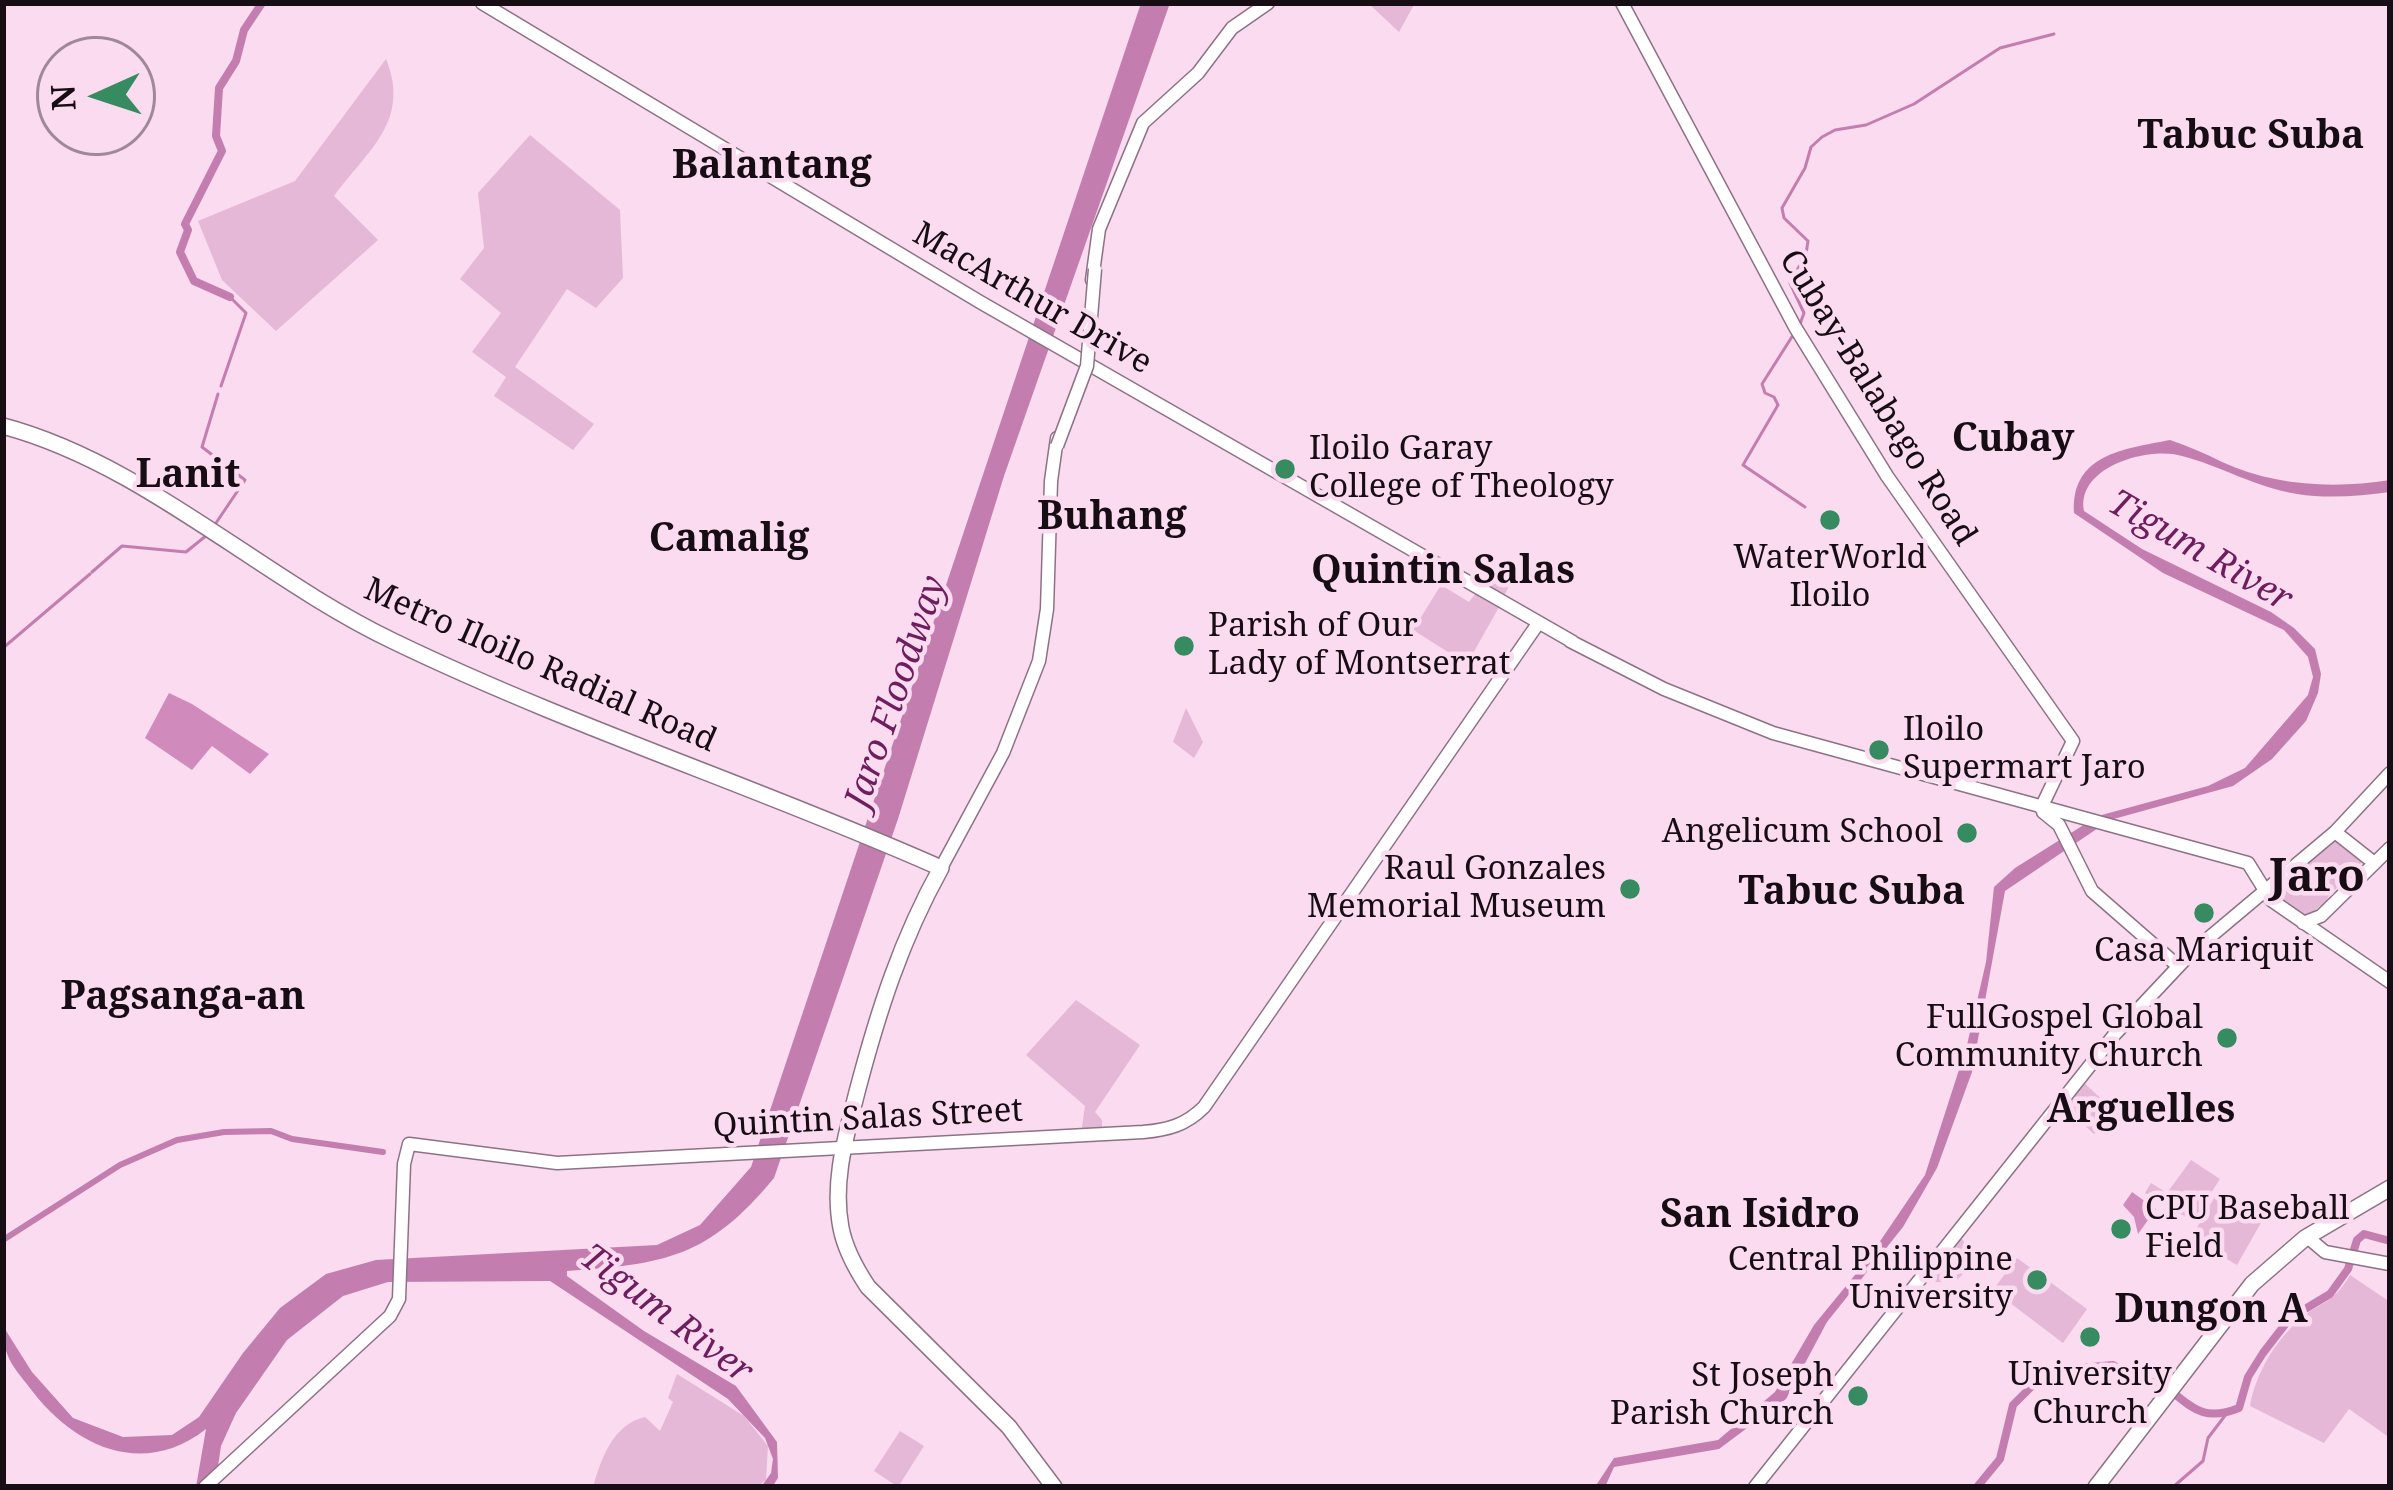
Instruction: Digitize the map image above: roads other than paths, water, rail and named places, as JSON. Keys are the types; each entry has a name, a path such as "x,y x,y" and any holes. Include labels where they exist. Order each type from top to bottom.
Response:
{"highway":[{"name":"Metro Iloilo Radial Road","path":"3,426 81,453 393,641 941,868"},
{"path":"941,868 887,984 843,1148 840,1225 863,1280 878,1299 1009,1427 1054,1487"},
{"path":"2103,1484 2225,1320 2302,1239 2390,1192"},
{"path":"2103,1484 2131,1431 2171,1391"}],"main road":[{"name":"MacArthur Drive","path":"478,3 736,152 1024,328 1538,623 1664,689 1773,733 2038,808"},
{"path":"941,868 1021,710 1039,661 1048,592 1051,481 1057,446 1086,363 1099,229 1143,123 1198,73 1238,23 1272,3"},
{"name":"Cubay-Balabago Road","path":"1622,3 1798,331 1887,476 2073,741 2038,808"},
{"path":"1057,446 1087,367 1095,265"},
{"name":"Quintin Salas Street","path":"205,1487 386,1320 400,1294 404,1164 409,1144 546,1163 1143,1132 1170,1129 1194,1117 1538,623"},
{"path":"1755,1487 2115,1034 2178,966 2335,832 2390,773"},
{"path":"2038,808 2068,823 2110,827 2248,863 2265,892 2390,982"},
{"path":"2068,823 2092,891 2178,966"},
{"path":"2335,832 2372,862"},
{"path":"2303,923 2329,909 2390,848"},
{"path":"2320,933 2329,909"},
{"path":"2351,956 2367,951"},
{"path":"2302,1239 2325,1252 2390,1264"}],"waterway":[{"path":"230,297 194,281 180,252 188,230 185,224 222,151 216,136 219,88 236,61 244,30 262,3"},
{"path":"1800,324 1804,313 1790,283 1808,241 1784,218 1782,208 1811,147 1835,130 1866,125 1914,104 2000,48 2054,34"},
{"path":"221,386 246,313 230,297"},
{"path":"1795,332 1762,384 1778,405 1743,465 1805,507"},
{"path":"216,523 245,480 202,447 218,394"},
{"path":"92,572 122,546 186,552 207,535"},
{"path":"3,648 90,574"},
{"path":"3,1240 120,1165 177,1140 271,1131 292,1139 383,1152"},
{"path":"1977,1487 2000,1459 2013,1405 2047,1371 2113,1365 2136,1383 2158,1382 2203,1412 2239,1408 2248,1377 2263,1353 2290,1318 2330,1294 2348,1269 2357,1240 2364,1234 2390,1241"},
{"path":"2173,1487 2203,1461 2208,1438 2227,1413"}],"place":[{"name":"Iloilo Garay College of Theology","path":"1285,469"},
{"name":"WaterWorld Iloilo","path":"1830,520"},
{"name":"Parish of Our Lady of Montserrat","path":"1184,646"},
{"name":"Iloilo Supermart Jaro","path":"1879,750"},
{"name":"Angelicum School","path":"1967,833"},
{"name":"Raul Gonzales Memorial Museum","path":"1630,889"},
{"name":"Casa Mariquit","path":"2204,913"},
{"name":"FullGospel Global Community Church","path":"2227,1038"},
{"name":"CPU Baseball Field","path":"2121,1229"},
{"name":"Central Philippine University","path":"2037,1280"},
{"name":"University Church","path":"2090,1337"},
{"name":"St Joseph Parish Church","path":"1858,1396"}],"district":[{"name":"Tabuc Suba","path":"2251,137"},
{"name":"Balantang","path":"772,167"},
{"name":"Cubay","path":"2013,440"},
{"name":"Lanit","path":"188,476"},
{"name":"Buhang","path":"1112,518"},
{"name":"Camalig","path":"729,540"},
{"name":"Quintin Salas","path":"1443,572"},
{"name":"Jaro","path":"2317,878"},
{"name":"Tabuc Suba","path":"1852,893"},
{"name":"Pagsanga-an","path":"183,998"},
{"name":"Arguelles","path":"2141,1111"},
{"name":"San Isidro","path":"1760,1216"},
{"name":"Dungon A","path":"2211,1311"}],"water label":[{"name":"Tigum River","path":"2200,552"},
{"name":"Jaro Floodway","path":"897,692"},
{"name":"Tigum River","path":"666,1315"}]}
